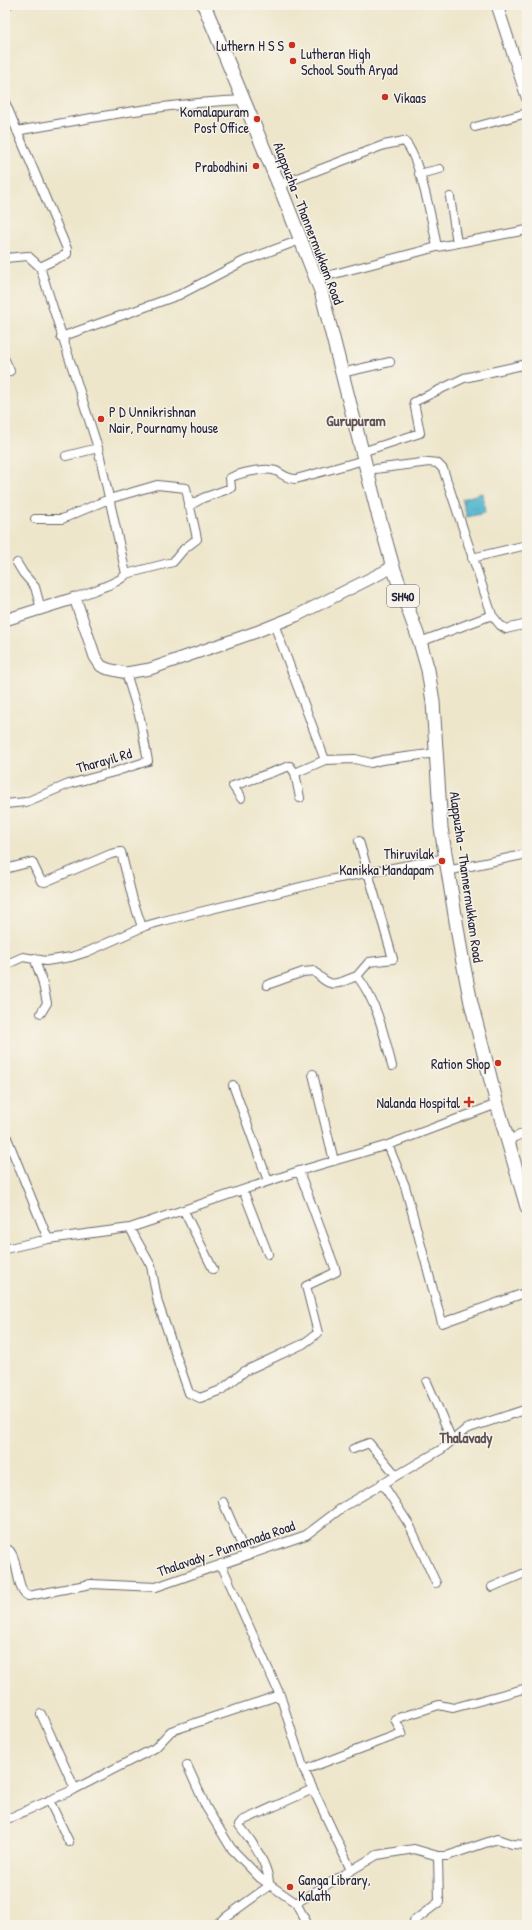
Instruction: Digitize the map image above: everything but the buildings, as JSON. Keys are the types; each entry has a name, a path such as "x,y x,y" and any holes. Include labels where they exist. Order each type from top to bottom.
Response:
{"main road":[{"name":"Alappuzha - Thannermukkam Road","path":"204,5 279,185 321,291 341,373 393,567 420,642 428,670 433,702 440,821 471,1003 497,1104 527,1207"},
{"path":"497,5 527,97"},
{"path":"5,620 75,598 95,658 101,666 126,673 163,665 296,616 393,567"}],"street":[{"path":"17,131 156,106 203,101 243,100"},
{"path":"5,102 67,249 67,254 40,267"},
{"path":"475,127 527,113"},
{"path":"279,185 384,144 404,141 409,147 419,174 437,247"},
{"path":"419,174 440,169"},
{"path":"450,197 457,243"},
{"path":"315,279 437,247 527,230"},
{"path":"61,337 179,295 244,260 300,240"},
{"path":"5,258 28,256 40,267 61,337 98,448 126,574"},
{"path":"5,360 10,371 5,372"},
{"path":"341,373 390,362"},
{"path":"189,506 203,498 230,488 230,478 240,472 274,470 288,479 296,479 365,461 420,433 414,402 464,378 527,364"},
{"path":"66,456 98,448"},
{"path":"365,461 429,462 437,463 443,469 492,615 500,625 506,629 527,624"},
{"path":"35,519 62,519 109,499 157,485 186,488 197,539 184,549 173,562 126,574 118,580 75,598"},
{"path":"472,558 527,545"},
{"path":"18,563 35,587 41,609"},
{"path":"420,642 492,615"},
{"path":"274,624 325,760"},
{"name":"Tharayil Rd","path":"5,804 26,802 70,784 148,761 140,718 126,673"},
{"path":"295,773 325,760 355,759 371,763 382,760 437,753"},
{"path":"240,798 233,786 290,766 295,773 300,798"},
{"path":"267,985 308,971 314,971 325,982 333,984 357,976 369,962 393,959 376,905 370,873 359,841"},
{"path":"5,869 32,862 41,881 45,882 111,854 121,852 133,900 142,927"},
{"path":"5,965 23,957 57,961 71,958 142,927 329,880 370,873 527,854"},
{"path":"34,958 42,980 47,1003 42,1013"},
{"path":"357,976 368,990 383,1030 392,1066"},
{"path":"313,1074 334,1161"},
{"path":"233,1085 268,1181"},
{"path":"5,1249 48,1239 130,1228 299,1171 388,1146 497,1104"},
{"path":"508,1140 527,1132"},
{"path":"5,1133 48,1239"},
{"path":"388,1146 405,1186 442,1323 527,1292"},
{"path":"130,1228 151,1266 158,1303 189,1393 200,1398 222,1390 245,1371 303,1344 318,1333 306,1286 336,1272 299,1171"},
{"path":"243,1190 268,1254"},
{"path":"184,1211 213,1269"},
{"path":"427,1382 452,1440"},
{"name":"Thalavady - Punnamada Road","path":"5,1550 9,1550 13,1554 22,1590 28,1596 91,1584 156,1587 306,1534 344,1507 382,1483 438,1451 466,1429 527,1409"},
{"path":"353,1449 369,1443 396,1475"},
{"path":"382,1483 410,1526 436,1583"},
{"path":"223,1502 246,1555"},
{"path":"221,1564 280,1695 304,1770 351,1870"},
{"path":"492,1587 527,1572"},
{"path":"304,1770 402,1733 395,1719 439,1705 453,1708 527,1688"},
{"path":"5,1820 75,1789 155,1748 171,1731 280,1695"},
{"path":"41,1714 75,1789"},
{"path":"187,1765 206,1807 231,1848 269,1886 296,1903 308,1925"},
{"path":"215,1925 269,1886 270,1876 255,1848 239,1825 242,1821 313,1789"},
{"path":"49,1800 69,1842"},
{"path":"296,1903 377,1855 414,1849 438,1856 447,1856 497,1839 512,1844 527,1845"},
{"path":"415,1925 414,1921 439,1902 438,1856"}],"water":[{"path":"482,493 485,513 467,517 462,499"}],"place":[{"name":"Luthern H S S","path":"292,45"},
{"name":"Lutheran High School South Aryad","path":"293,61"},
{"name":"Vikaas","path":"385,97"},
{"name":"Komalapuram Post Office","path":"257,119"},
{"name":"Prabodhini","path":"256,166"},
{"name":"P D Unnikrishnan Nair, Pournamy house","path":"101,419"},
{"name":"Thiruvilak Kanikka Mandapam","path":"442,861"},
{"name":"Ration Shop","path":"498,1063"},
{"name":"Nalanda Hospital","path":"469,1102"},
{"name":"Ganga Library, Kalath","path":"290,1887"}],"district":[{"name":"Gurupuram","path":"356,420"},
{"name":"Thalavady","path":"466,1437"}]}
